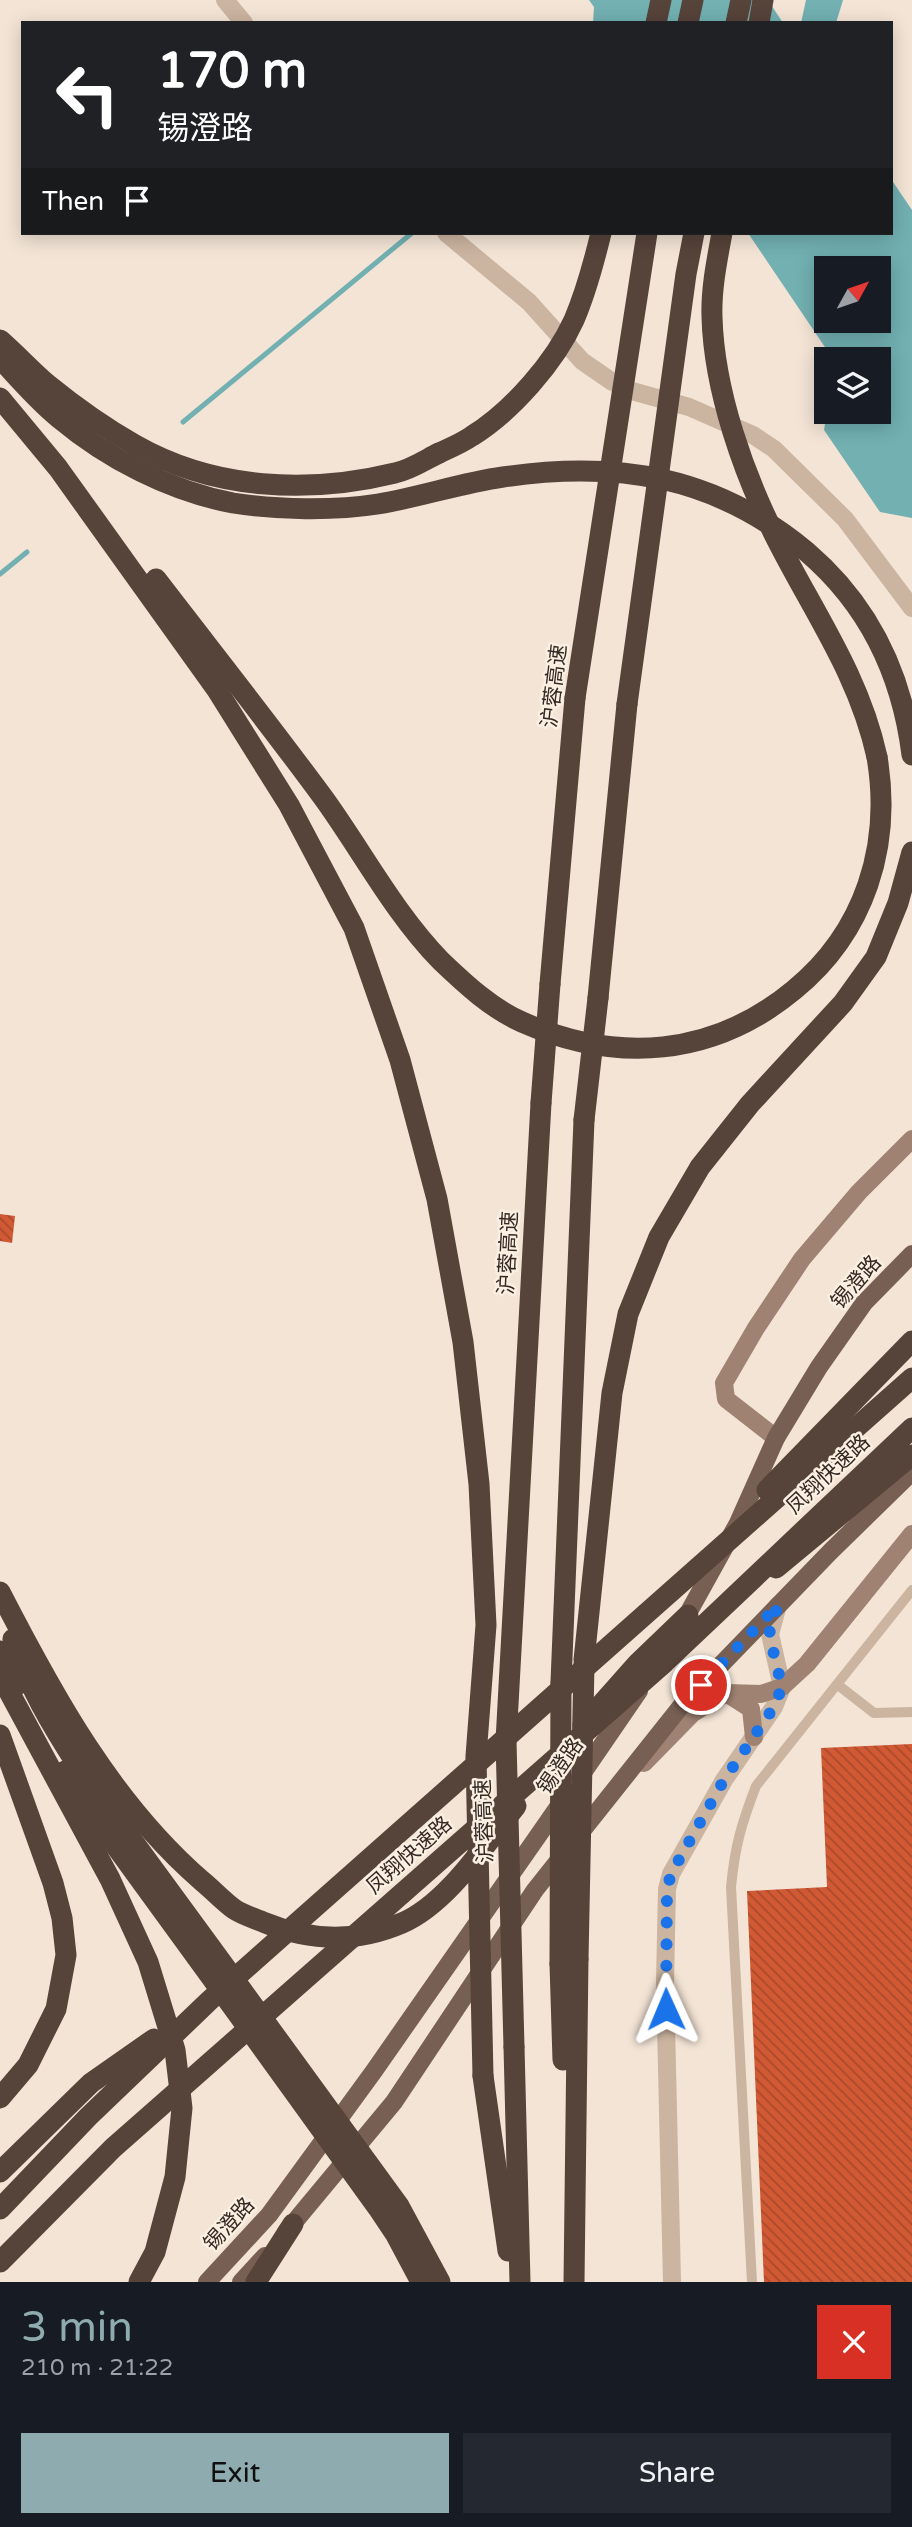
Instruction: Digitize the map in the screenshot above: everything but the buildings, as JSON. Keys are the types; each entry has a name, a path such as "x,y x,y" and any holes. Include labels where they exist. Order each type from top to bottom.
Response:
{"highway":[{"path":"657,21 662,0"},
{"path":"688,21 692,0"},
{"path":"736,21 741,0"},
{"path":"759,21 763,0"},
{"path":"0,340 47,384 91,416 136,446 187,468 241,482 282,486 344,484 397,473 473,435 508,407 539,374 574,319 600,235"},
{"name":"沪蓉高速","path":"520,2282 506,1741 541,1103 575,698 647,235"},
{"path":"572,2282 561,1682 584,1120 627,704 694,235"},
{"path":"0,405 152,574 324,800 406,918 439,959 477,994 520,1021 573,1040 624,1049 675,1047 727,1031 774,1007 817,972 848,931 870,881 881,828 877,757 858,692 777,540 742,461 729,415 718,368 711,317 722,235"},
{"path":"0,358 58,418 111,455 169,485 233,503 304,508 376,504 502,477 558,471 615,471 671,480 727,499 781,530 827,569 864,616 892,667 908,727 912,755"},
{"path":"0,398 58,468 217,690 289,806 354,928 400,1060 437,1199 463,1342 479,1484 485,1625 476,1756 483,2076 512,2282"},
{"path":"568,1962 584,1660 612,1393 628,1314 659,1237 700,1167 750,1104 843,1003 876,957 898,903 912,852"},
{"path":"646,1615 912,1340"},
{"name":"凤翔快速路","path":"0,2209 88,2117 223,1991 912,1378"},
{"name":"凤翔快速路","path":"0,2262 113,2148 664,1662 912,1428"},
{"path":"664,1662 912,1455"},
{"path":"0,1594 75,1729 74,1770"},
{"path":"0,1651 48,1746 74,1770 114,1830 174,1857 236,1910 287,1932 316,1938 345,1937 372,1933 403,1922 431,1905 590,1717 638,1663 688,1615"},
{"path":"0,1675 74,1770 223,1991 378,2208 421,2282"},
{"path":"0,2098 27,2065 56,2009 66,1955 62,1918 53,1883 3,1742"},
{"path":"114,1830 110,1879 148,1962 175,2050 182,2108 175,2177 155,2252 139,2282"},
{"path":"0,2172 91,2083 223,1991"},
{"path":"223,1991 399,2206 440,2282"},
{"path":"256,2282 293,2224"}],"main road":[{"path":"776,1438 726,1399 724,1383 756,1328 802,1259 859,1192 912,1139"},
{"name":"锡澄路","path":"207,2282 269,2215 374,2071 615,1727 688,1615 738,1523 776,1438 818,1367 864,1303 912,1254"},
{"path":"241,2282 394,2102 535,1890 682,1705 912,1472"},
{"path":"603,1805 693,1713 726,1693 761,1695 782,1687 807,1664 912,1534"},
{"path":"726,1693 751,1709 754,1737"}],"street":[{"path":"225,0 242,21"},
{"path":"448,235 529,302 582,360 611,381 632,391 689,407 753,435 774,449 845,519 912,608"},
{"path":"672,2282 665,1982 667,1889 671,1874 724,1780 774,1707 782,1687 769,1634 778,1605"}],"lane":[{"path":"752,2282 731,1887 735,1846 741,1823 757,1786 912,1590"},
{"path":"838,1685 874,1713 912,1712"}],"water":[{"path":"589,0 768,0 782,21 593,21 594,7"},
{"path":"806,0 843,0 837,21 801,21"},
{"path":"893,182 912,210 912,518 880,512 824,430 825,424 891,424 891,347 825,347 815,333 891,333 891,256 814,256 814,331 749,235 893,235"}],"waterway":[{"path":"183,422 410,235"},
{"path":"0,574 27,552"}],"route":[{"path":"666,2009 667,1889 671,1874 724,1780 774,1707 782,1687 769,1634 778,1605 701,1685"}]}
